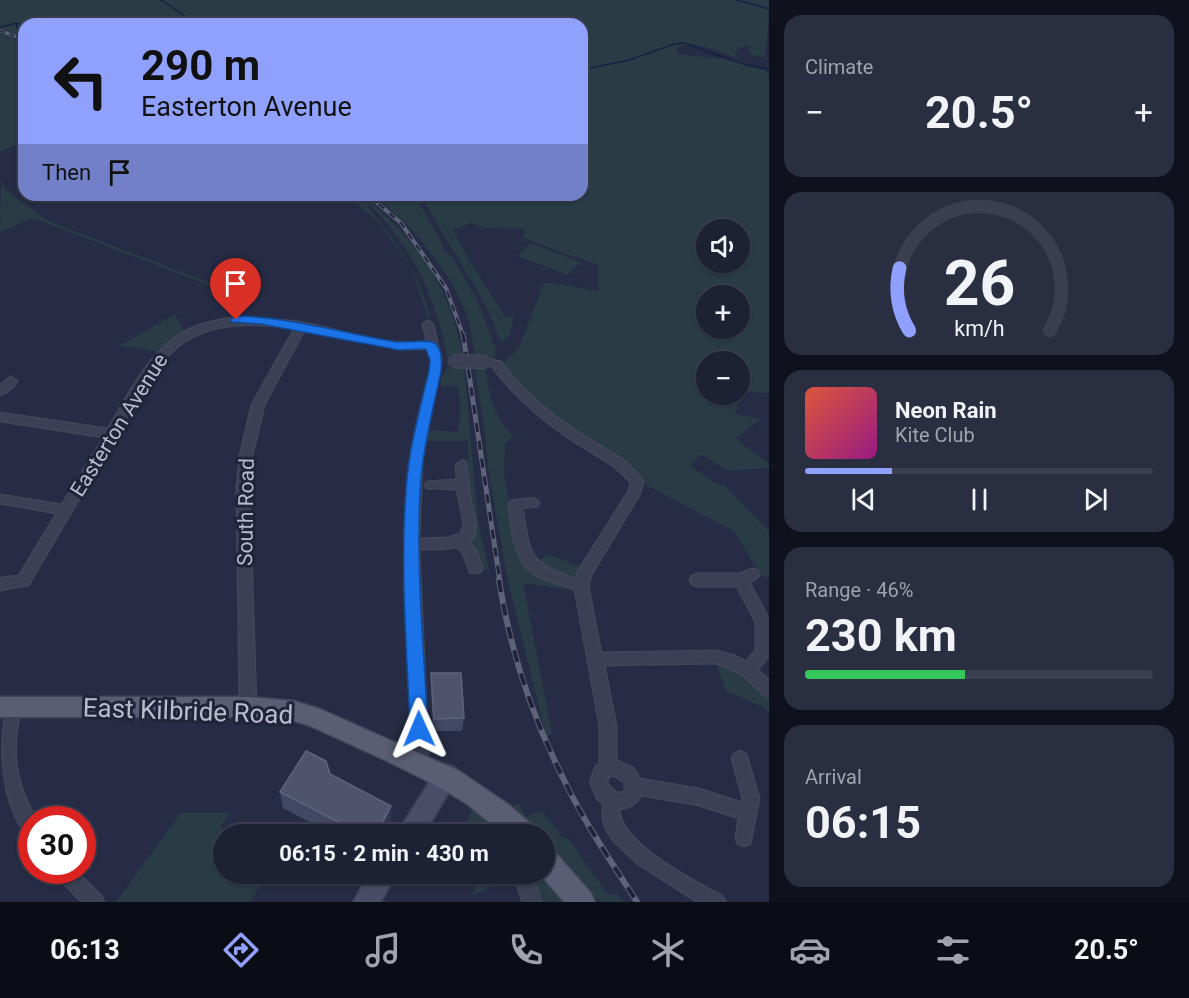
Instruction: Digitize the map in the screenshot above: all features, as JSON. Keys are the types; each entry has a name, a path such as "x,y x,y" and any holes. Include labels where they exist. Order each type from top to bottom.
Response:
{"main road":[{"name":"East Kilbride Road","path":"7,707 248,707 294,711 312,716 447,776 489,802 512,824"},
{"path":"416,824 447,776"},
{"path":"555,871 582,902"},
{"path":"366,902 377,884"}],"street":[{"name":"Easterton Avenue","path":"0,584 23,581 160,354 187,333 220,322 247,319 399,346 431,345"},
{"path":"414,762 420,752 412,564 413,491 436,360 428,324"},
{"name":"South Road","path":"248,707 243,487 245,463 259,403 300,328"},
{"path":"436,360 491,363 522,394 575,436 626,468 637,482 635,492 584,574 581,586 608,726 608,768 599,776 598,783 600,789 610,800 612,823 636,852 712,900"},
{"path":"0,390 11,381"},
{"path":"0,417 112,434"},
{"path":"413,544 460,541 467,537 470,523 462,465"},
{"path":"431,485 463,484"},
{"path":"3,497 66,510"},
{"path":"533,504 515,504 520,538 530,561 544,572 581,586"},
{"path":"460,541 469,551 475,568"},
{"path":"697,580 747,577 763,622 763,652 748,671"},
{"path":"596,659 716,657 730,661 748,671 769,690"},
{"path":"7,707 5,759 8,779 21,806"},
{"path":"740,759 749,789 744,838"},
{"path":"608,768 625,771 634,786 632,796 628,800 622,802 610,800"},
{"path":"634,786 699,797 748,813"},
{"path":"77,884 95,902"},
{"path":"526,884 532,902"}],"shaded area":[{"path":"0,0 769,0 765,58 755,56 748,50 752,47 744,46 734,52 739,58 698,46 682,46 676,49 677,54 740,61 747,66 765,70 769,75 769,393 750,392 750,351 696,351 696,405 738,405 735,414 761,419 735,439 769,464 769,468 728,471 701,454 690,466 717,484 725,486 769,531 769,577 762,577 734,531 648,486 634,470 568,428 519,387 502,365 519,348 544,283 598,291 598,265 523,238 524,229 485,228 470,223 453,230 505,317 514,315 510,334 501,343 488,309 424,201 588,201 588,18 18,18 18,35 0,29"},
{"path":"0,33 18,38 18,144 0,152"},
{"path":"1,180 18,201 43,219 213,284 211,286 33,218 0,232"},
{"path":"354,201 370,201 401,231 429,267 450,308 464,359 447,356 429,294 410,256 385,221 370,205 367,206 410,266 377,221"},
{"path":"380,201 418,201 438,235 444,251 452,257 477,299 496,350 494,360 475,358 470,326 456,290 432,254"},
{"path":"530,243 581,262 568,275 517,256"},
{"path":"411,268 429,312 429,320"},
{"path":"175,314 184,330 156,351 119,346"},
{"path":"464,363 478,522 489,570 482,569 476,549 469,542 474,535 469,493 468,441 425,441 427,430 458,432 461,408 458,386 441,386 441,380 446,369"},
{"path":"474,363 486,364 493,403 501,421 513,436 505,445 504,474 517,549 572,585 572,590 523,583 552,734 546,736 508,582 488,467 485,431"},
{"path":"547,554 581,567 576,576 566,577 537,563"},
{"path":"716,663 738,670 769,698 769,713 763,707 726,691"},
{"path":"518,803 526,816 543,812 552,824 528,824 512,807"},
{"path":"473,810 492,824 469,824 466,822"},
{"path":"181,813 230,813 222,824 213,824 213,884 261,884 250,902 116,902"},
{"path":"555,828 563,838 569,839 608,895 618,894 623,902 602,902 590,894 555,853"},
{"path":"478,884 498,884 472,895"},
{"path":"533,884 551,884 567,902 541,902"}],"building":[{"path":"431,673 461,673 464,718 434,719"},
{"path":"306,751 326,761 330,774 391,806 382,824 342,824 280,792"}],"waterway":[{"path":"161,0 188,18"},
{"path":"737,0 769,9"},
{"path":"0,27 18,23"},
{"path":"18,23 16,28 18,28"},
{"path":"588,69 629,60 674,44 684,43 746,65 769,69"}],"railway":[{"path":"0,31 18,37"},
{"path":"375,201 401,223 446,288 463,335"},
{"path":"463,334 500,582"},
{"path":"499,580 517,659 554,760 582,814 637,902"}],"route":[{"path":"236,320 261,320 399,346 431,345 436,360 435,371 417,455 413,491 412,564 419,729"}]}
